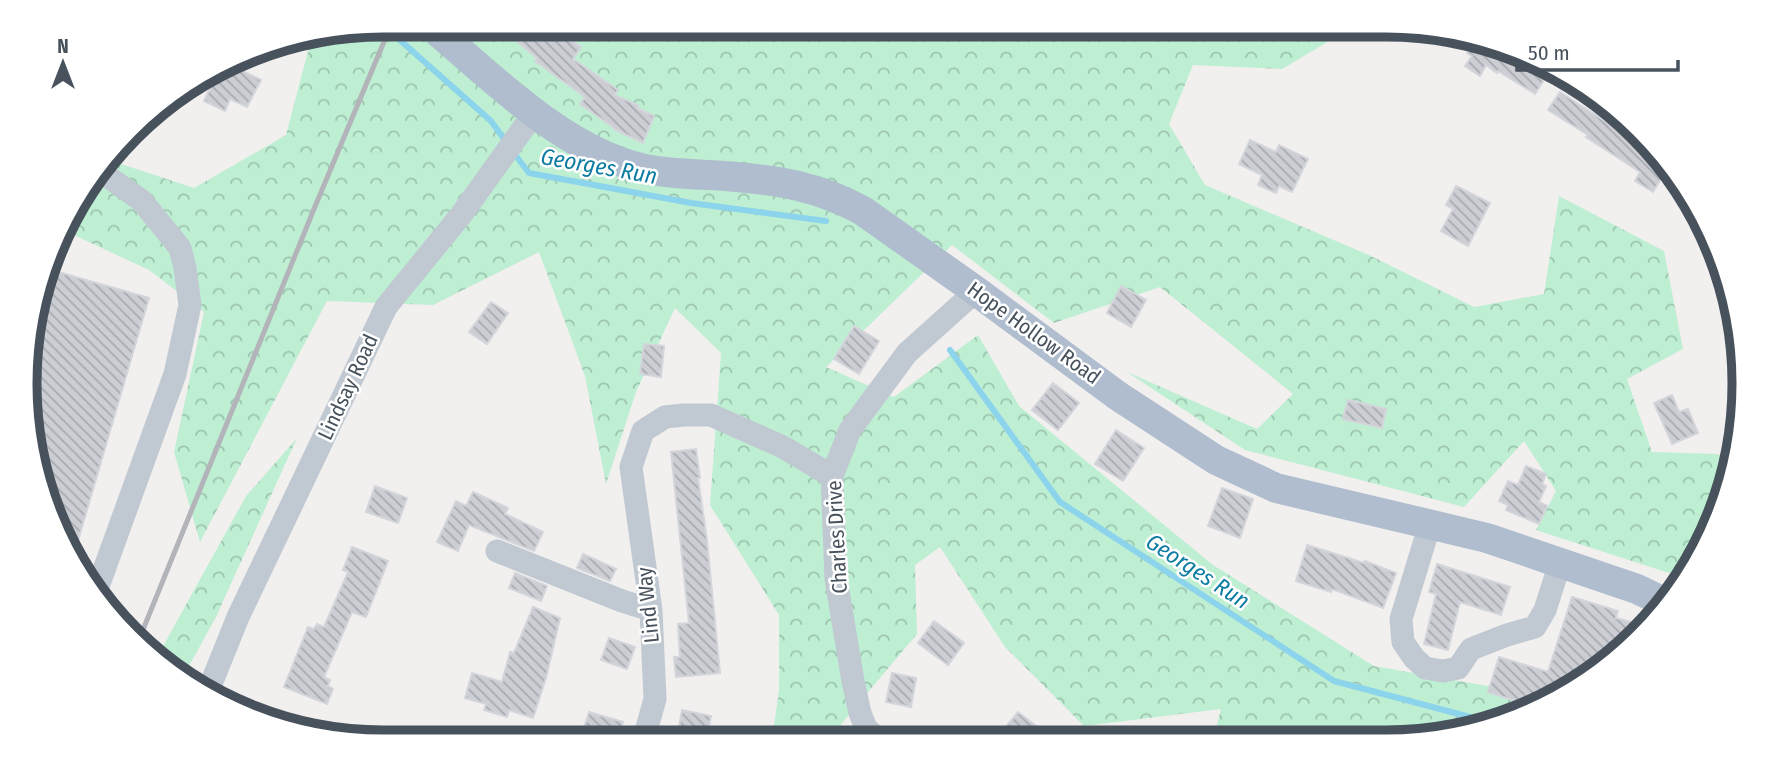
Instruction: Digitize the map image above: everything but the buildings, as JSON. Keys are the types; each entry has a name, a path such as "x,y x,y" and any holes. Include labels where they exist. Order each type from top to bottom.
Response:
{"main road":[{"name":"Hope Hollow Road","path":"443,37 527,122 630,165 657,171 790,183 828,194 863,211 1118,396 1216,460 1276,488 1487,538 1637,589 1658,599"}],"street":[{"name":"Lindsay Road","path":"211,684 238,617 386,307 461,215 527,122"},
{"path":"99,582 175,374 190,305 180,248 142,201 106,175"},
{"name":"Charles Drive","path":"868,730 860,713 853,681 836,579 832,476 850,430 907,353 976,291"},
{"name":"Lind Way","path":"646,730 655,699 651,610 631,467 643,431 666,417 710,415 783,447 832,476"},
{"path":"1430,524 1401,619 1403,642 1425,668 1443,671 1458,668 1471,649 1535,627 1545,610 1560,563"},
{"path":"497,551 651,610"}],"green space":[{"path":"361,37 1330,37 1331,40 1282,69 1193,65 1169,124 1205,185 1371,256 1474,307 1544,294 1559,196 1664,251 1683,349 1627,379 1652,452 1717,454 1724,457 1706,516 1686,557 1672,574 1536,530 1556,491 1524,441 1464,507 1245,450 1127,372 1257,429 1293,394 1160,287 1054,323 952,245 826,367 894,397 978,335 1019,406 1213,565 1374,666 1537,695 1497,712 1453,724 1408,730 1216,730 1221,709 1084,726 1005,647 940,547 915,565 917,634 836,730 773,730 779,689 779,615 710,505 721,353 675,308 636,392 606,484 585,376 539,252 433,305 327,301 200,542 174,452 204,312 149,270 71,234 95,191 116,162 194,188 286,135 310,45"},
{"path":"297,438 216,617 187,669 161,650 246,496"}],"waterway":[{"name":"Georges Run","path":"396,37 491,121 507,143"},
{"name":"Georges Run","path":"513,152 529,173 691,203 826,221"},
{"name":"Georges Run","path":"950,350 1060,502 1334,681 1475,718"}],"railway":[{"path":"142,632 386,37"}]}
